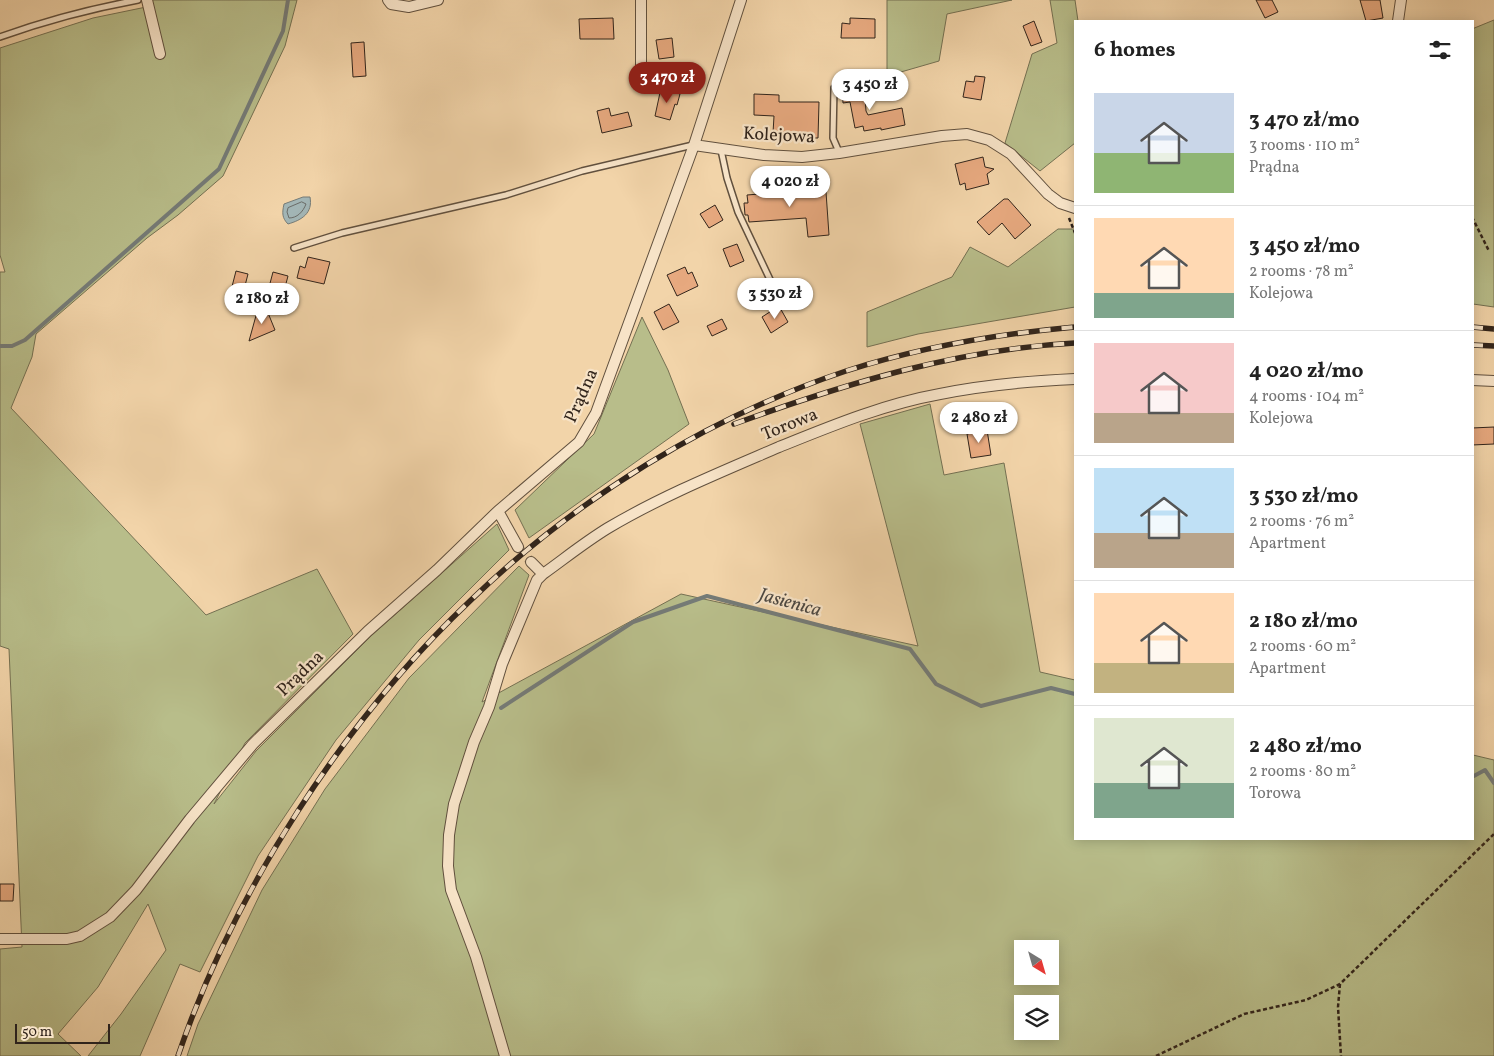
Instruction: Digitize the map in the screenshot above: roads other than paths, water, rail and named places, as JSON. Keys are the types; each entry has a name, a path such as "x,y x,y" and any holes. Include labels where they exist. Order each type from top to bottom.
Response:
{"street":[{"path":"146,0 160,54"},
{"path":"388,0 391,4 409,7 438,0"},
{"path":"641,0 641,69"},
{"name":"Prądna","path":"0,939 67,938 80,936 110,917 136,890 190,819 253,744 368,631 437,570 498,511 579,442 596,413 694,145 740,0"},
{"path":"1398,20 1402,0"},
{"name":"Kolejowa","path":"694,145 764,155 802,157 967,134 989,140 1011,154 1044,190 1060,203 1071,207"},
{"name":"Torowa","path":"542,574 607,529 690,485 850,419 899,403 938,394 1023,381 1074,379"},
{"path":"1474,380 1494,381"},
{"path":"498,511 518,547"},
{"path":"505,1056 476,957 452,890 448,866 449,835 454,804 474,742 489,707 502,664 542,574 531,562"}],"lane":[{"path":"0,36 92,8 138,0"},
{"path":"834,88 833,138 839,153"},
{"path":"294,248 342,233 506,195 582,172 694,145"},
{"path":"721,148 727,178 738,212 774,288"}],"water":[{"path":"303,197 310,197 308,212 302,218 288,224 283,215 284,204"}],"waterway":[{"path":"0,346 12,346 25,340 219,169 283,31 288,0"},
{"name":"Jasienica","path":"501,708 633,622 707,596 910,649 936,684 981,706 1051,688 1074,694"},
{"name":"Jasienica","path":"1474,776 1485,770 1494,783"}],"tunnel":[{"path":"518,547 531,562"}],"railway":[{"path":"178,1056 201,994 230,932 262,871 298,811 337,754 424,647 471,600 554,528 599,495 694,437 744,412 795,390 846,371 931,348 1017,333 1074,327"},
{"path":"1474,327 1494,329"},
{"path":"734,424 817,395 902,371 988,353 1074,343"},
{"path":"1474,345 1494,346"}]}
